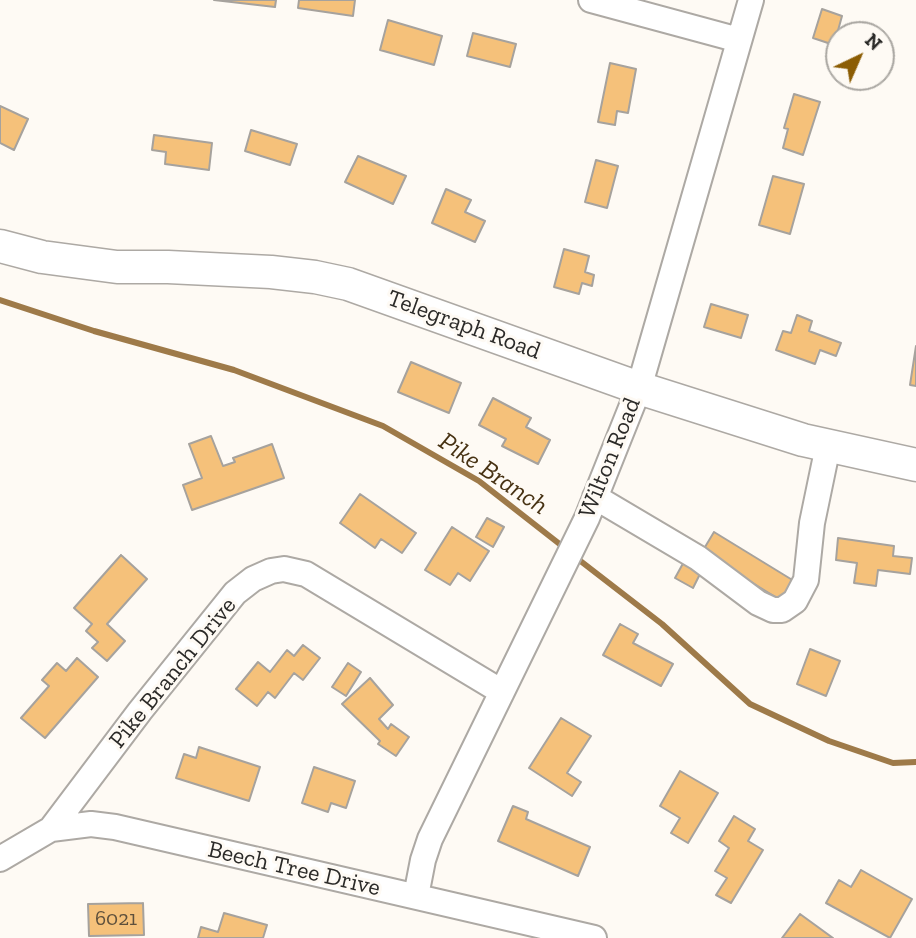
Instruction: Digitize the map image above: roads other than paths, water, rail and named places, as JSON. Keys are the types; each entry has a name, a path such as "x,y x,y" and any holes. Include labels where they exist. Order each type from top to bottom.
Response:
{"main road":[{"name":"Telegraph Road","path":"0,246 42,257 117,267 271,272 348,284 639,387 828,446 916,465"}],"street":[{"path":"591,0 739,40"},
{"name":"Wilton Road","path":"416,896 426,850 580,531 639,387 751,0"},
{"path":"595,497 698,558 758,603 773,610 782,610 794,601 806,580 812,523 828,446"},
{"name":"Pike Branch Drive","path":"51,829 140,711 235,593 253,579 271,571 284,569 306,574 502,692"},
{"name":"Beech Tree Drive","path":"0,859 51,829 91,824 114,827 594,938"}],"waterway":[{"name":"Pike Branch","path":"0,300 94,331 234,370 383,426 479,481 566,549"},
{"name":"Pike Branch","path":"574,556 662,624 750,704 829,741 893,763 916,762"}]}
